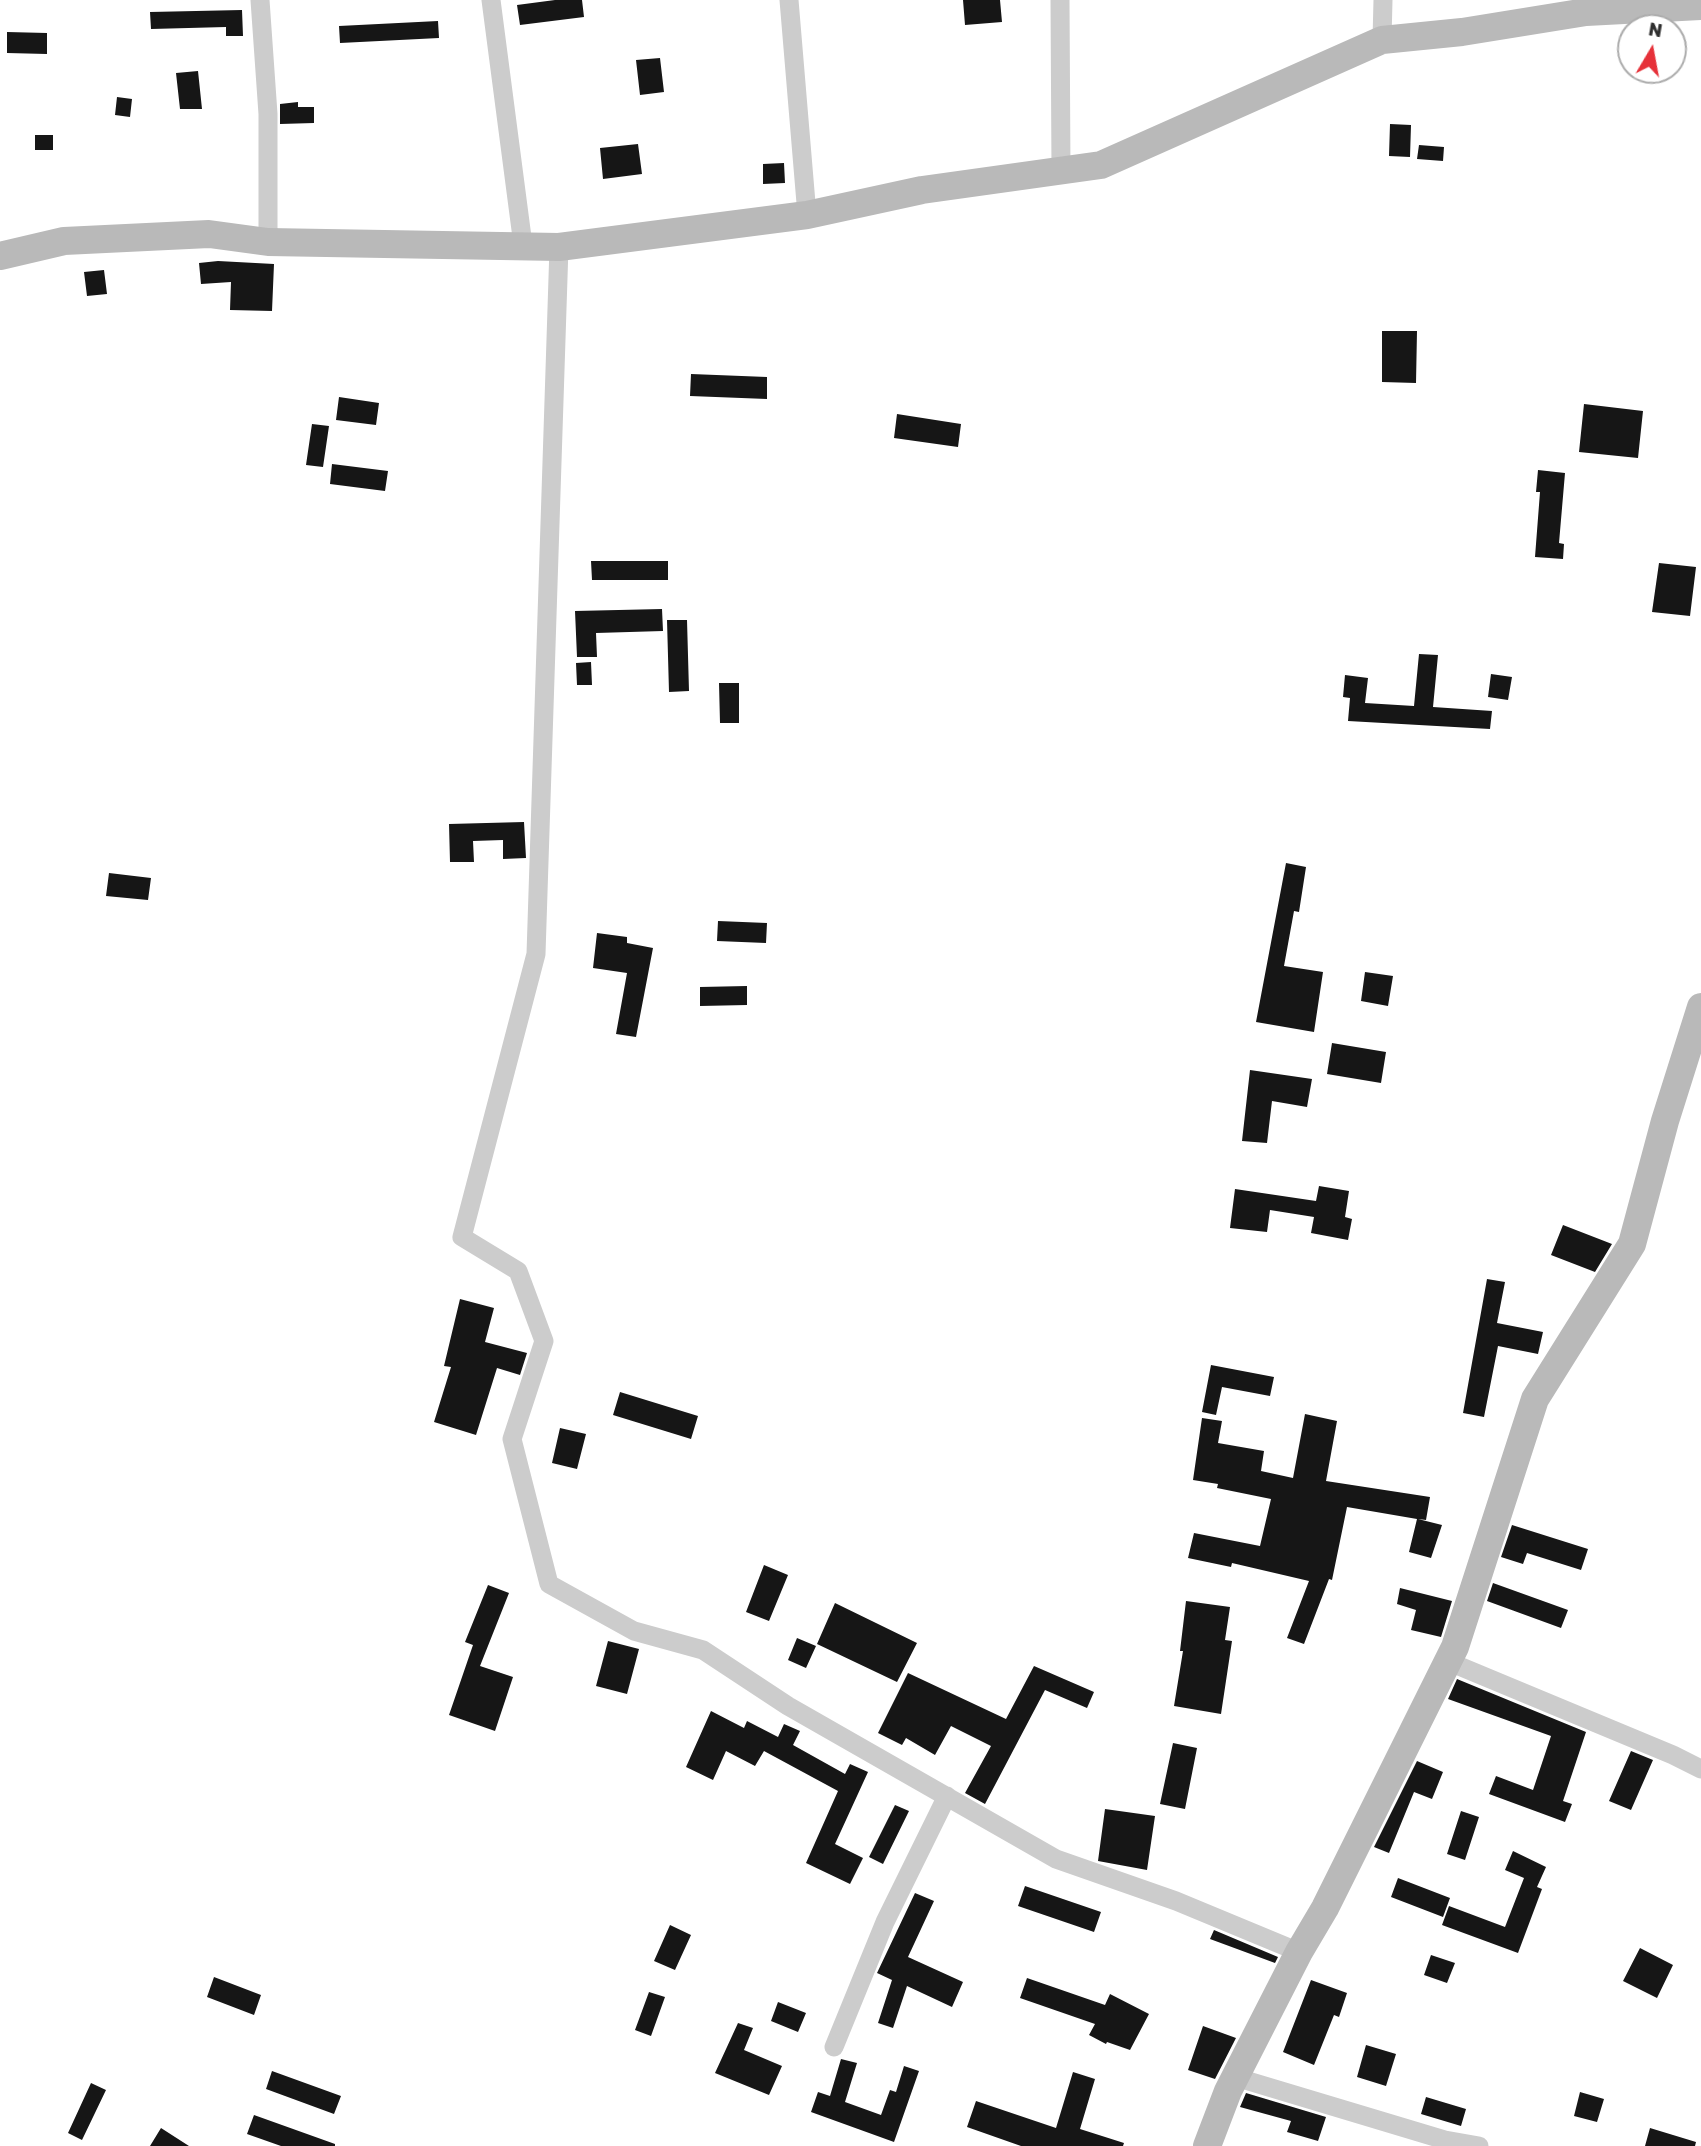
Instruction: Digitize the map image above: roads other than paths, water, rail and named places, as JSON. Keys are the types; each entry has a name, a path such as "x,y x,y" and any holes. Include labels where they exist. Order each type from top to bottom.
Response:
{"street":[{"path":"260,0 268,114 268,242"},
{"path":"491,0 523,246"},
{"path":"789,0 807,215"},
{"path":"1060,0 1061,171"},
{"path":"1382,40 1383,0"},
{"path":"0,256 64,241 209,234 268,242 559,247 807,215 922,190 1101,165 1382,40 1462,32 1652,4 1701,6"},
{"path":"559,247 536,954 462,1237 518,1271 544,1341 512,1439 549,1584 635,1631 703,1650 788,1706 1056,1859 1176,1901 1299,1952"},
{"path":"1207,2146 1236,2077 1299,1952 1325,1908 1455,1647 1535,1399 1632,1244 1665,1121 1701,1007"},
{"path":"1447,1661 1701,1769"},
{"path":"834,2046 885,1922 947,1796"},
{"path":"1236,2077 1445,2140 1479,2146"}]}
